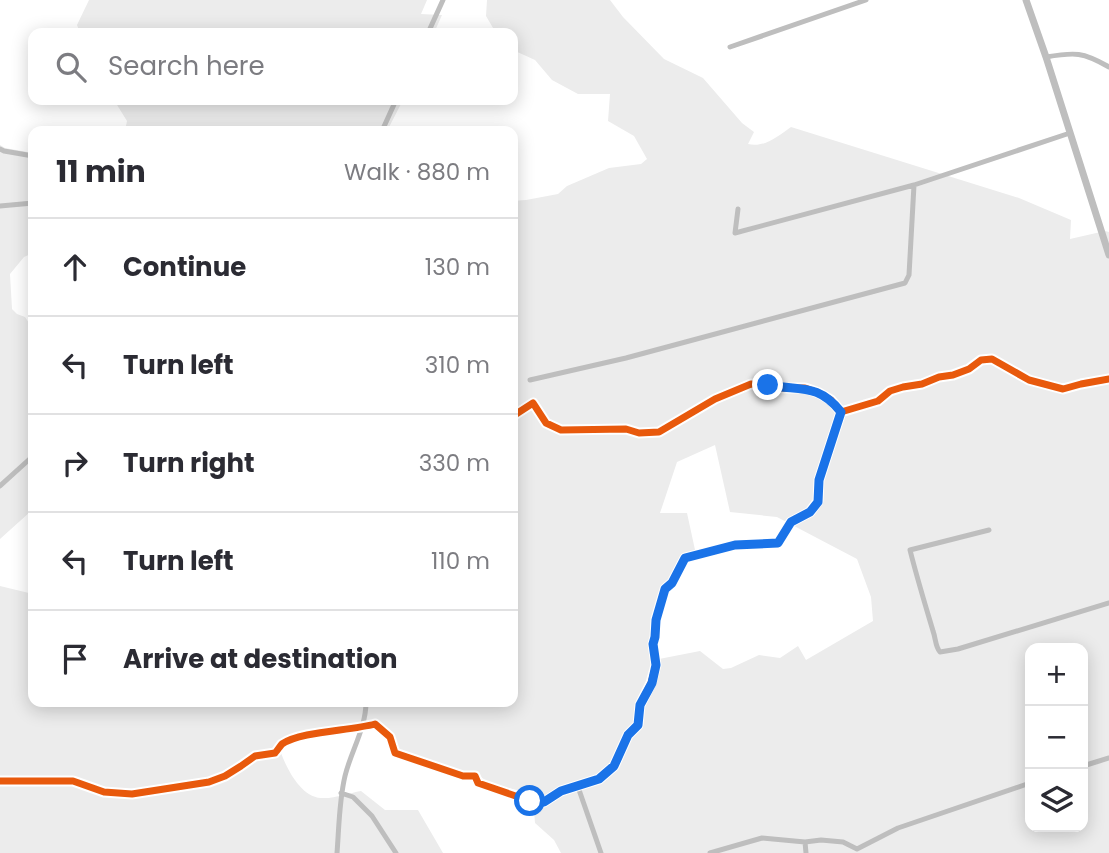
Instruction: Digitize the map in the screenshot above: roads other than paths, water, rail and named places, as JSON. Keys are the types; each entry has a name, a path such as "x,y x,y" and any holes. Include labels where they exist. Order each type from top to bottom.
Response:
{"street":[{"path":"430,28 443,0"},
{"path":"730,47 866,0"},
{"path":"1026,0 1109,255"},
{"path":"1046,57 1074,52 1109,67"},
{"path":"384,126 395,105"},
{"path":"738,209 734,233 914,186 1070,133"},
{"path":"0,149 28,155"},
{"path":"530,380 626,358 905,283 909,275 914,186"},
{"path":"0,206 28,203"},
{"path":"841,412 878,401 890,391 953,375 969,369 981,360 992,359 1029,380 1063,389 1109,379"},
{"path":"518,413 533,403 546,423 561,430 626,429 639,433 659,432 715,399 751,384 805,388 831,400 841,412"},
{"path":"0,781 73,781 104,792 132,794 157,791 209,782 225,776 254,756 275,753 282,744 300,736 375,724 390,737 395,753 463,776 475,776 478,783 530,801 544,802 561,791 599,779 614,766 628,735 638,725 640,705 652,683 656,665 653,644 656,620 665,589 672,583 685,558 735,545 778,543 791,522 810,512 818,502 819,480 841,412"},
{"path":"0,486 28,461"},
{"path":"989,530 910,550 936,649 940,652 946,653 1109,603"},
{"path":"337,853 341,793 366,707"},
{"path":"1088,764 1109,758"},
{"path":"577,785 601,853"},
{"path":"710,853 762,838 843,842 857,849 898,828 1025,785"},
{"path":"341,793 353,797 372,816 396,853"},
{"path":"805,842 806,853"}]}
